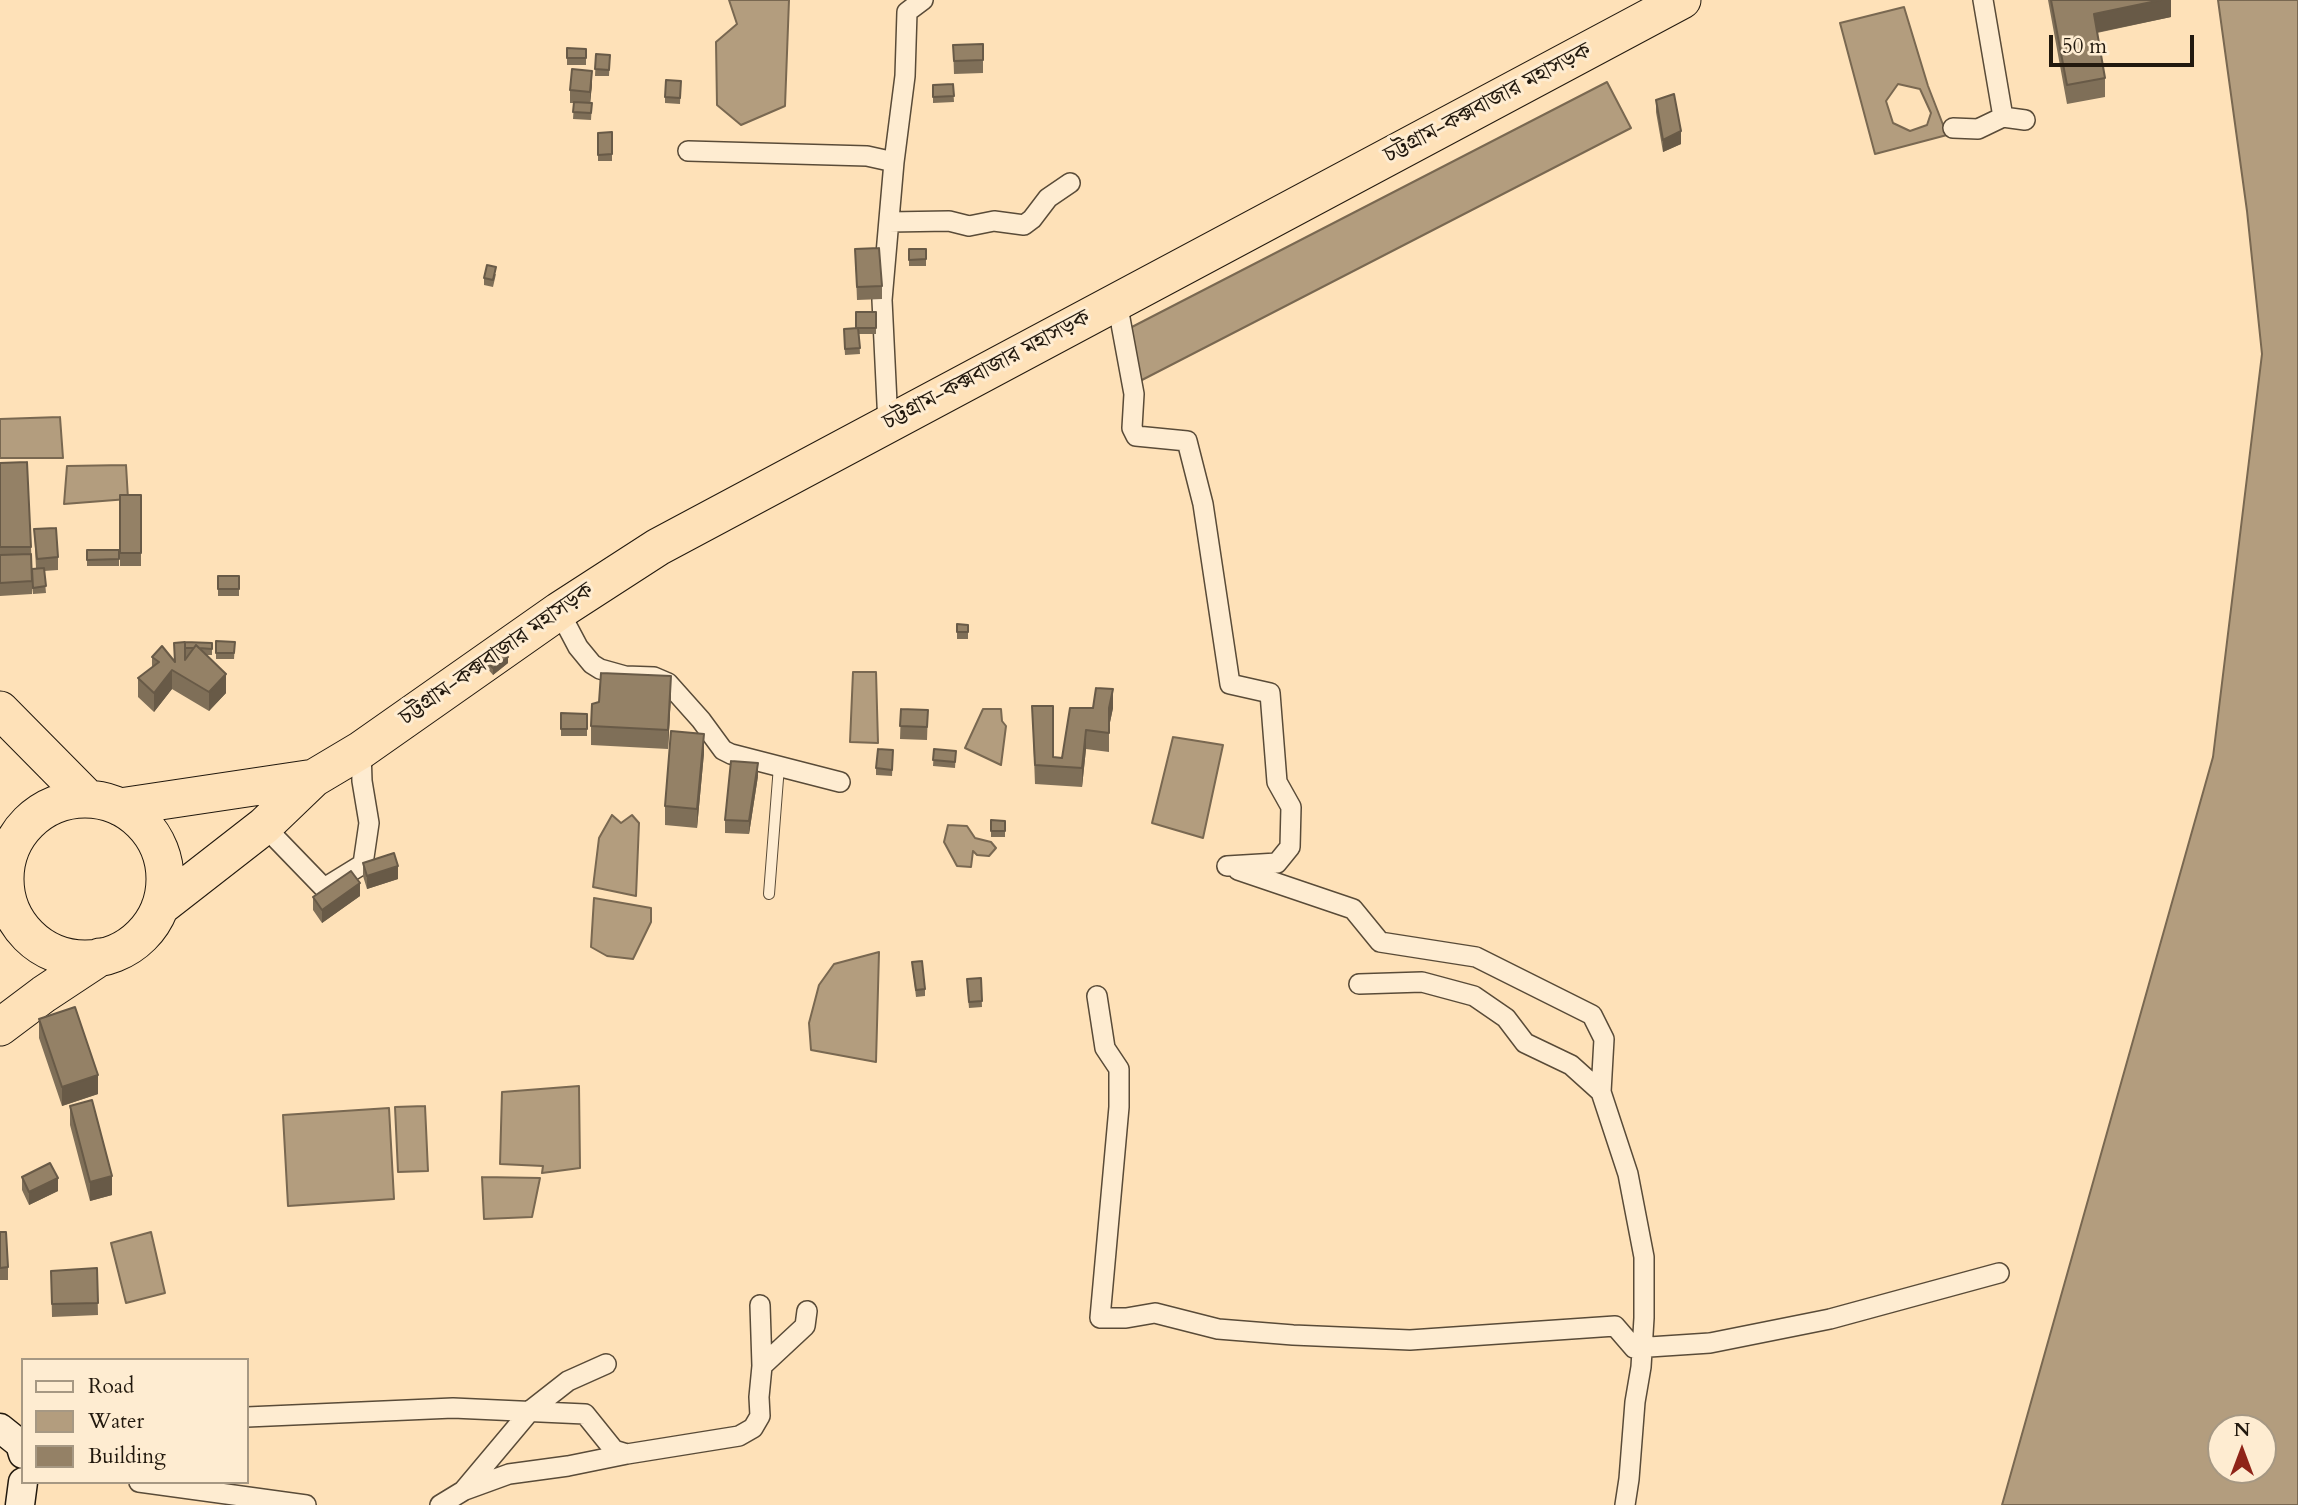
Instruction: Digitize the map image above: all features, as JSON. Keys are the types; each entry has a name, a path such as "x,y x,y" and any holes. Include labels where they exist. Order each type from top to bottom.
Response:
{"highway":[{"name":"চট্টগ্রাম-কক্সবাজার মহাসড়ক","path":"160,907 264,826 314,778 361,750 559,611 658,547 1682,0"},
{"path":"0,710 104,803 144,825 160,849 164,868 165,888 160,907 153,922 130,945 100,957 72,957 45,949 30,938 18,924 5,920 3,859 20,830 50,806 69,800 104,803"},
{"name":"চট্টগ্রাম-কক্সবাজার মহাসড়ক","path":"104,803 314,778"},
{"path":"0,1027 100,957"}],"street":[{"path":"888,424 882,300 894,162 905,76 907,12 923,0"},
{"path":"1983,0 2003,117"},
{"path":"1953,128 1978,129 2003,117 2025,120"},
{"path":"688,151 867,156 894,162"},
{"path":"889,222 949,221 969,226 995,221 1024,225 1048,198 1070,184"},
{"path":"1117,302 1134,394 1132,428 1136,436 1187,441 1203,504 1230,684 1270,692 1277,782 1291,807 1290,847 1277,863 1227,866 1353,909 1380,942 1476,957 1592,1015 1604,1039 1601,1092 1628,1174 1644,1257 1643,1348 1625,1505"},
{"path":"559,611 592,664 625,676 654,677 668,683 723,750 840,782"},
{"path":"264,826 324,888 363,864 369,823 362,781 361,750"},
{"path":"1359,984 1422,982 1474,996 1506,1018 1525,1043 1571,1065 1601,1092"},
{"path":"1097,996 1105,1048 1119,1069 1119,1107 1100,1318 1126,1318 1155,1313 1218,1329 1410,1340 1615,1326 1634,1348 1643,1348 1710,1343 1830,1319 1999,1273"},
{"path":"440,1505 463,1491 509,1474 739,1436 752,1428 760,1416 760,1305"},
{"path":"762,1366 805,1326 807,1311"},
{"path":"463,1491 531,1410 568,1381 606,1364"},
{"path":"248,1417 453,1408 585,1414 614,1450 627,1454"},
{"path":"0,1428 21,1430"},
{"path":"0,1428 21,1437"},
{"path":"0,1428 21,1447"},
{"path":"20,1505 23,1484"},
{"path":"157,1484 261,1503 306,1505"}],"lane":[{"path":"769,894 779,766"}],"water":[{"path":"729,0 789,0 785,106 741,125 717,105 716,42 737,24"},
{"path":"2218,0 2298,0 2298,1505 2002,1505 2213,757 2262,354 2247,211"},
{"path":"1904,7 1928,86 1947,135 1875,154 1840,23","holes":["1898,84 1920,89 1931,113 1927,125 1910,131 1893,123 1886,101"]},
{"path":"1607,82 1631,128 1140,381 1128,329"},
{"path":"60,417 63,458 0,458 0,419"},
{"path":"126,465 128,499 64,504 67,466"},
{"path":"853,672 876,672 878,743 850,742"},
{"path":"983,709 1001,709 1002,721 1006,726 1001,765 965,748"},
{"path":"1173,737 1223,745 1203,838 1152,823"},
{"path":"612,815 621,823 632,815 639,823 636,896 593,887 599,838"},
{"path":"948,825 967,826 975,838 991,842 996,848 989,856 977,855 973,851 971,867 957,866 944,842"},
{"path":"594,898 651,908 651,922 633,959 607,956 591,947"},
{"path":"879,952 876,1062 811,1050 809,1023 819,985 834,964"},
{"path":"579,1086 580,1168 542,1173 543,1166 500,1164 502,1092"},
{"path":"425,1106 428,1171 398,1172 395,1107"},
{"path":"389,1108 394,1199 288,1206 283,1115"},
{"path":"482,1177 540,1178 532,1217 484,1219"},
{"path":"151,1232 165,1293 126,1303 111,1243"}],"building":[{"path":"2051,0 2161,0 2094,14 2105,78 2067,85"},
{"path":"983,44 983,60 954,61 953,45"},
{"path":"567,48 586,49 586,58 567,58"},
{"path":"596,54 610,55 609,70 595,69"},
{"path":"572,69 592,71 590,92 570,90"},
{"path":"666,80 681,81 680,98 665,97"},
{"path":"953,84 954,96 933,97 933,85"},
{"path":"1674,94 1681,131 1663,140 1656,100"},
{"path":"574,102 592,103 591,113 573,112"},
{"path":"612,132 612,154 598,155 598,133"},
{"path":"879,248 882,286 857,287 855,249"},
{"path":"909,249 926,249 926,259 909,260"},
{"path":"487,265 496,267 493,280 484,278"},
{"path":"856,312 876,312 876,328 856,328"},
{"path":"858,328 860,348 845,349 844,329"},
{"path":"27,462 31,547 0,547 0,463"},
{"path":"120,495 141,495 141,553 120,553"},
{"path":"56,528 58,557 37,559 34,529"},
{"path":"87,550 119,550 119,559 87,560"},
{"path":"31,554 32,581 0,583 0,555"},
{"path":"44,568 46,586 33,588 32,569"},
{"path":"218,576 239,576 239,589 218,589"},
{"path":"957,624 968,625 968,632 957,632"},
{"path":"216,641 235,642 234,653 216,653"},
{"path":"185,642 185,660 196,645 226,674 209,692 172,670 154,693 138,678 159,662 152,657 162,646 175,662 174,643"},
{"path":"185,642 212,643 212,649 199,648 196,645 194,648 185,648"},
{"path":"503,650 508,657 493,668 487,662"},
{"path":"601,673 671,676 668,730 591,726 592,704 599,702"},
{"path":"1096,688 1113,689 1109,708 1109,733 1086,730 1082,768 1035,765 1032,706 1053,706 1053,757 1062,758 1070,708 1093,708"},
{"path":"901,709 928,710 927,727 900,726"},
{"path":"561,713 587,714 587,729 561,729"},
{"path":"671,731 704,734 697,809 665,806"},
{"path":"878,749 893,750 892,770 876,768"},
{"path":"934,749 956,751 955,762 933,760"},
{"path":"731,761 758,763 749,821 725,820"},
{"path":"991,820 1005,821 1005,831 991,831"},
{"path":"394,853 398,866 367,876 363,863"},
{"path":"351,871 360,883 322,910 313,897"},
{"path":"922,961 925,989 916,990 912,962"},
{"path":"981,978 982,1001 969,1002 967,979"},
{"path":"75,1007 98,1075 62,1087 39,1019"},
{"path":"92,1100 112,1176 90,1182 70,1106"},
{"path":"50,1163 58,1178 29,1192 22,1177"},
{"path":"0,1232 6,1232 8,1267 0,1268"},
{"path":"97,1268 98,1303 52,1304 51,1271"}]}
